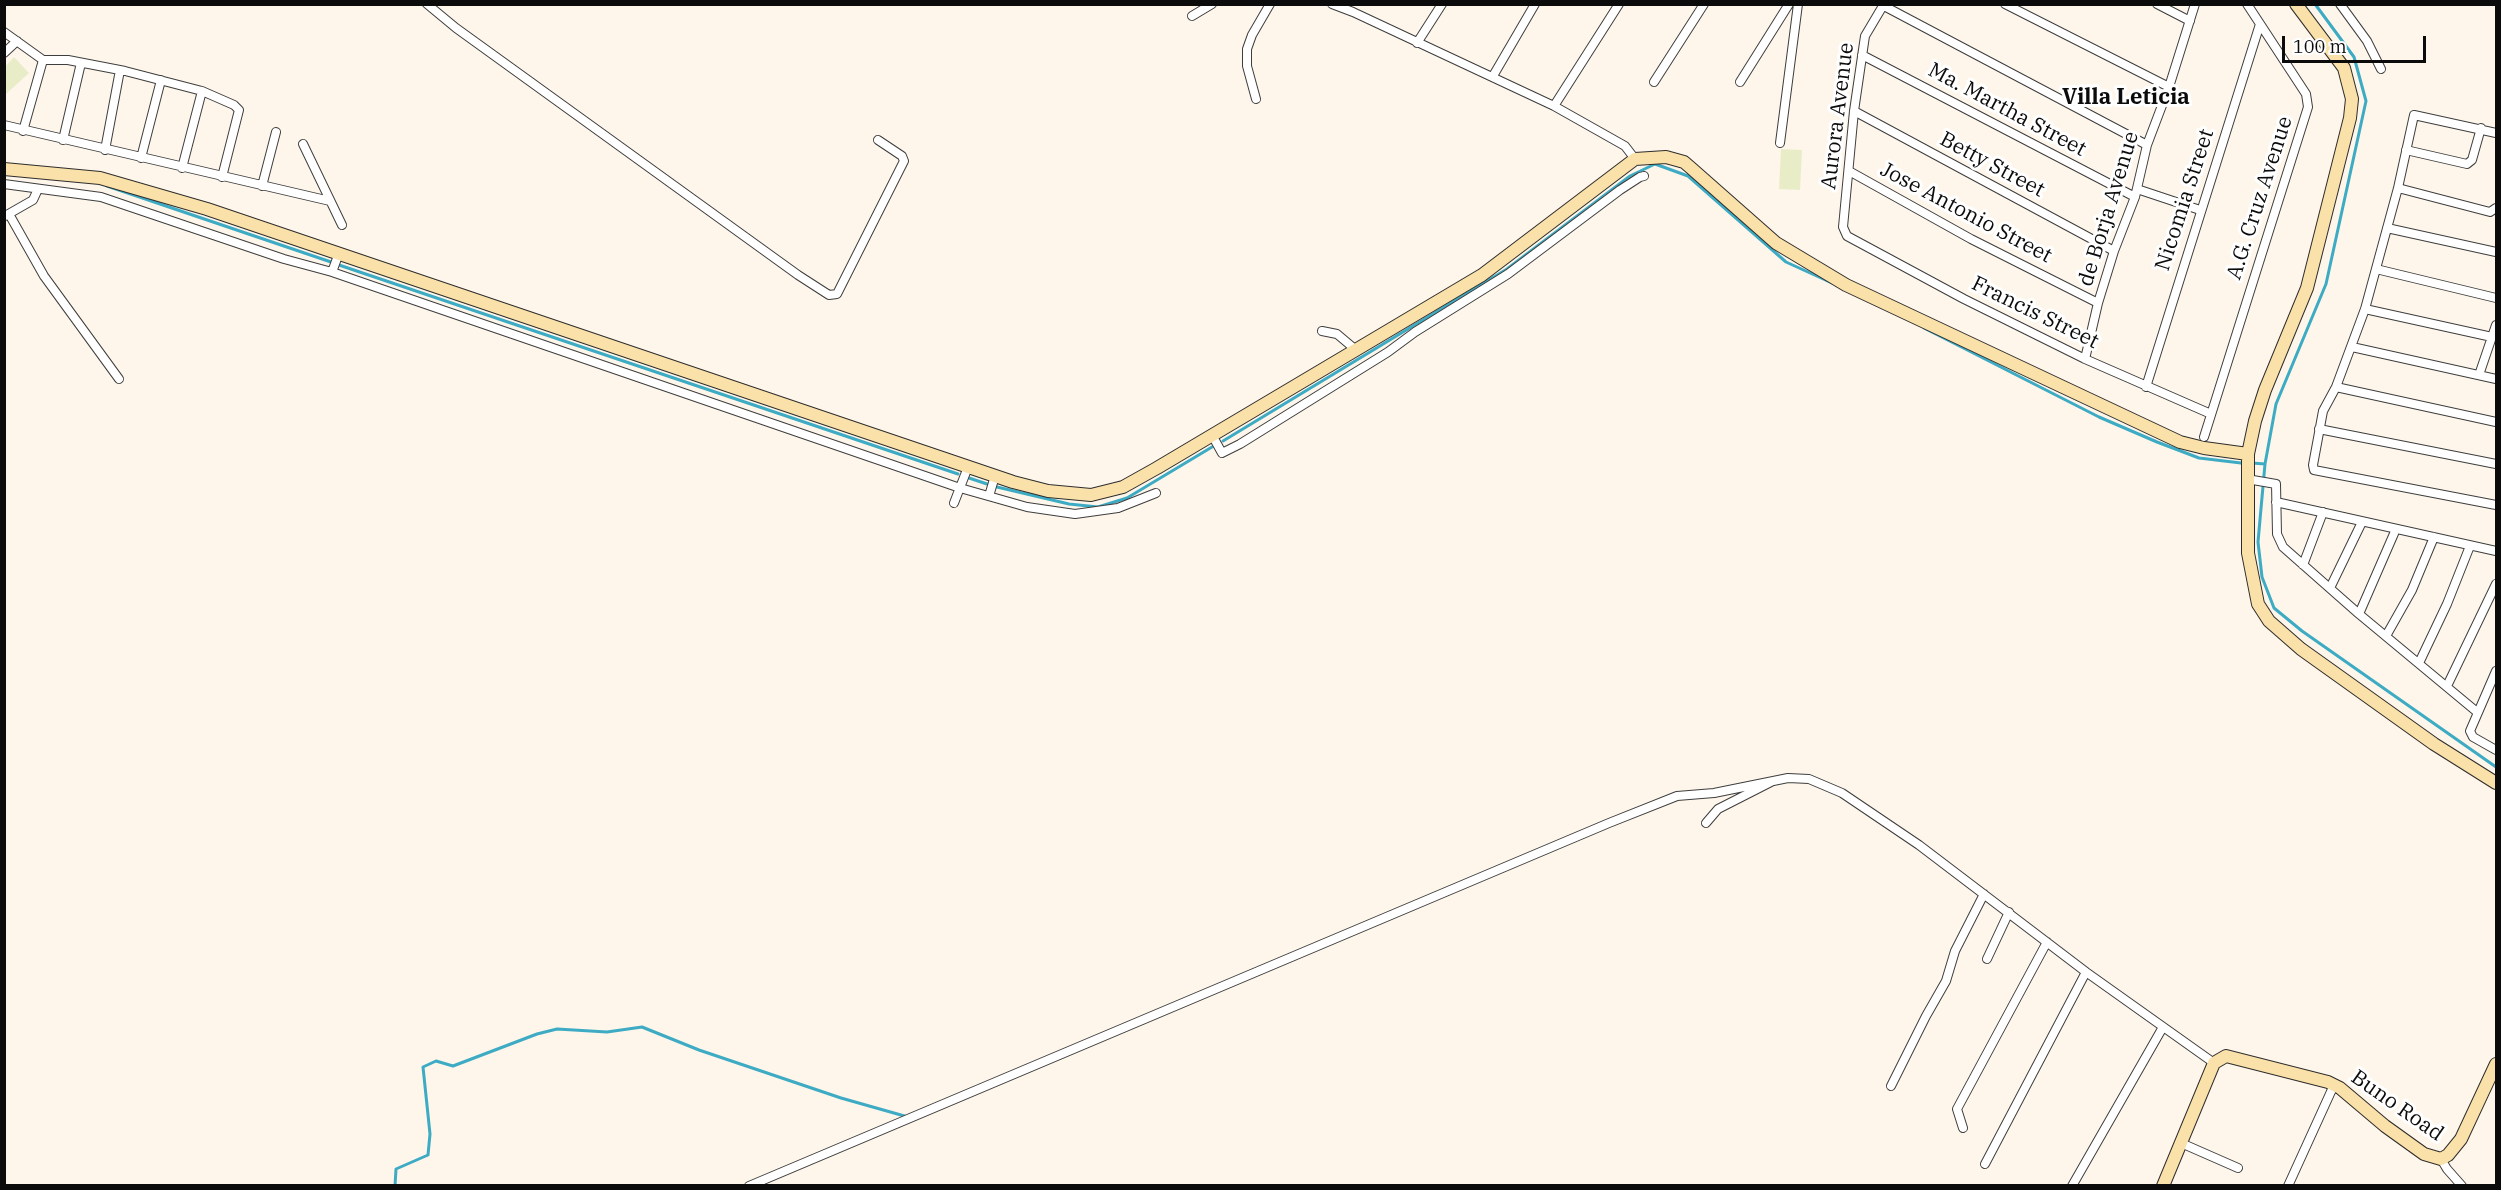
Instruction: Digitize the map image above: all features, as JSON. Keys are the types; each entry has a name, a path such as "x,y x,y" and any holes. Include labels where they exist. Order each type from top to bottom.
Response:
{"street":[{"path":"427,4 456,28 805,280 830,295 837,294 904,161 902,156 878,140"},
{"path":"1192,16 1212,4"},
{"path":"1256,99 1247,66 1247,49 1252,34 1270,4"},
{"path":"1332,4 1356,8 1417,43 1554,106 1625,146 1635,159"},
{"path":"1417,43 1442,4"},
{"path":"1493,76 1534,4"},
{"path":"1554,106 1619,4"},
{"path":"1653,82 1704,4"},
{"path":"1740,82 1789,4"},
{"path":"1780,143 1798,4"},
{"path":"2005,4 2169,87"},
{"path":"2157,4 2190,21"},
{"name":"de Borja Avenue","path":"2085,358 2098,303 2114,251 2136,193 2147,145 2169,87 2195,4"},
{"name":"A.G. Cruz Avenue","path":"2204,436 2308,106 2306,94 2247,4"},
{"path":"2296,4 2344,68 2352,99 2347,129 2307,288 2265,390 2248,454 2251,480 2247,553 2258,604 2269,621 2301,649 2434,744 2496,783"},
{"path":"2340,4 2367,41 2381,69"},
{"path":"1884,5 2147,145"},
{"name":"Aurora Avenue","path":"1847,236 1843,227 1854,111 1865,36 1884,5"},
{"name":"Nicomia Street","path":"2146,387 2260,24"},
{"path":"4,32 43,60 81,63 120,70 202,91 234,105 239,110 222,177"},
{"path":"4,53 17,41"},
{"name":"Ma. Martha Street","path":"1862,55 2136,193 2200,210"},
{"path":"23,131 43,60"},
{"path":"63,140 81,63"},
{"path":"105,150 120,70"},
{"path":"141,158 161,80"},
{"path":"182,168 202,91"},
{"name":"Betty Street","path":"1854,111 2114,251"},
{"path":"2496,133 2415,114 2398,188 2365,309 2336,387 2323,411 2313,465 2314,470 2496,505"},
{"path":"4,125 330,201"},
{"path":"2406,150 2468,164 2472,160 2481,128"},
{"path":"262,186 276,132"},
{"path":"303,144 342,225"},
{"path":"4,169 115,182 339,253 995,476 1048,491 1100,494 1137,480 1482,274 1635,159 1655,156 1684,162 1776,243 1846,285 2181,442 2204,448 2248,454"},
{"name":"Jose Antonio Street","path":"1849,171 1971,239 2098,303"},
{"path":"1212,435 1222,453 1240,444 1501,279 1620,190 1644,176"},
{"path":"4,184 100,197 284,259 332,272 960,488 1027,507 1075,514 1118,508 1156,493"},
{"path":"2398,188 2490,212 2496,208"},
{"path":"38,189 33,200 7,215 44,276 119,379"},
{"path":"2387,228 2496,252"},
{"name":"Francis Street","path":"1847,236 1964,299 2146,387 2211,414"},
{"path":"332,272 339,253"},
{"path":"2376,269 2496,298"},
{"path":"2365,309 2492,337"},
{"path":"2479,375 2496,325"},
{"path":"1322,331 1337,334 1356,350"},
{"path":"2352,347 2496,379"},
{"path":"2336,387 2496,422"},
{"path":"2319,429 2496,464"},
{"path":"954,503 968,466"},
{"path":"989,496 995,476"},
{"path":"2251,480 2276,484 2279,540 2359,614 2477,712"},
{"path":"2276,502 2496,550"},
{"path":"2303,564 2323,512"},
{"path":"2330,588 2362,522"},
{"path":"2359,614 2396,529"},
{"path":"2386,636 2412,590 2434,537"},
{"path":"2419,663 2447,604 2470,546"},
{"path":"2447,686 2496,584"},
{"path":"2496,671 2470,731 2473,736 2496,750"},
{"path":"749,1185 1677,796 1714,793 1774,780 1809,779 1842,794 1919,845 2086,972 2214,1063 2163,1185"},
{"path":"1706,823 1718,809 1774,780"},
{"path":"1891,1086 1946,981 1955,951 1984,894"},
{"path":"1987,958 2009,912"},
{"path":"1963,1128 1958,1109 2047,942"},
{"path":"1985,1164 2086,972"},
{"path":"2072,1185 2163,1027"},
{"name":"Buno Road","path":"2214,1063 2230,1056 2334,1085 2424,1154 2441,1159 2448,1155 2461,1139 2496,1064"},
{"path":"2288,1185 2334,1085"},
{"path":"2181,1143 2238,1168"},
{"path":"2441,1159 2462,1185"}],"green space":[{"path":"14,57 29,73 5,95 5,67"},
{"path":"1781,149 1802,150 1800,190 1779,189"}],"waterway":[{"path":"2315,4 2354,57 2366,101 2326,284 2276,404 2265,464 2258,542 2262,577 2274,608 2302,631 2496,767"},
{"path":"1223,441 1507,269 1630,176 1655,164 1688,176 1786,262 1832,283"},
{"path":"107,186 331,262"},
{"path":"339,265 958,474"},
{"path":"1924,328 2099,417 2157,442 2199,458 2241,463"},
{"path":"997,487 1069,504 1098,507 1127,498 1212,447"},
{"path":"2252,463 2265,464"},
{"path":"966,477 987,484"},
{"path":"395,1186 396,1169 428,1155 430,1134 423,1067 436,1061 453,1066 537,1034 557,1029 607,1032 642,1027 699,1050 841,1098 908,1117"}],"district":[{"name":"Villa Leticia","path":"2126,98"}]}
